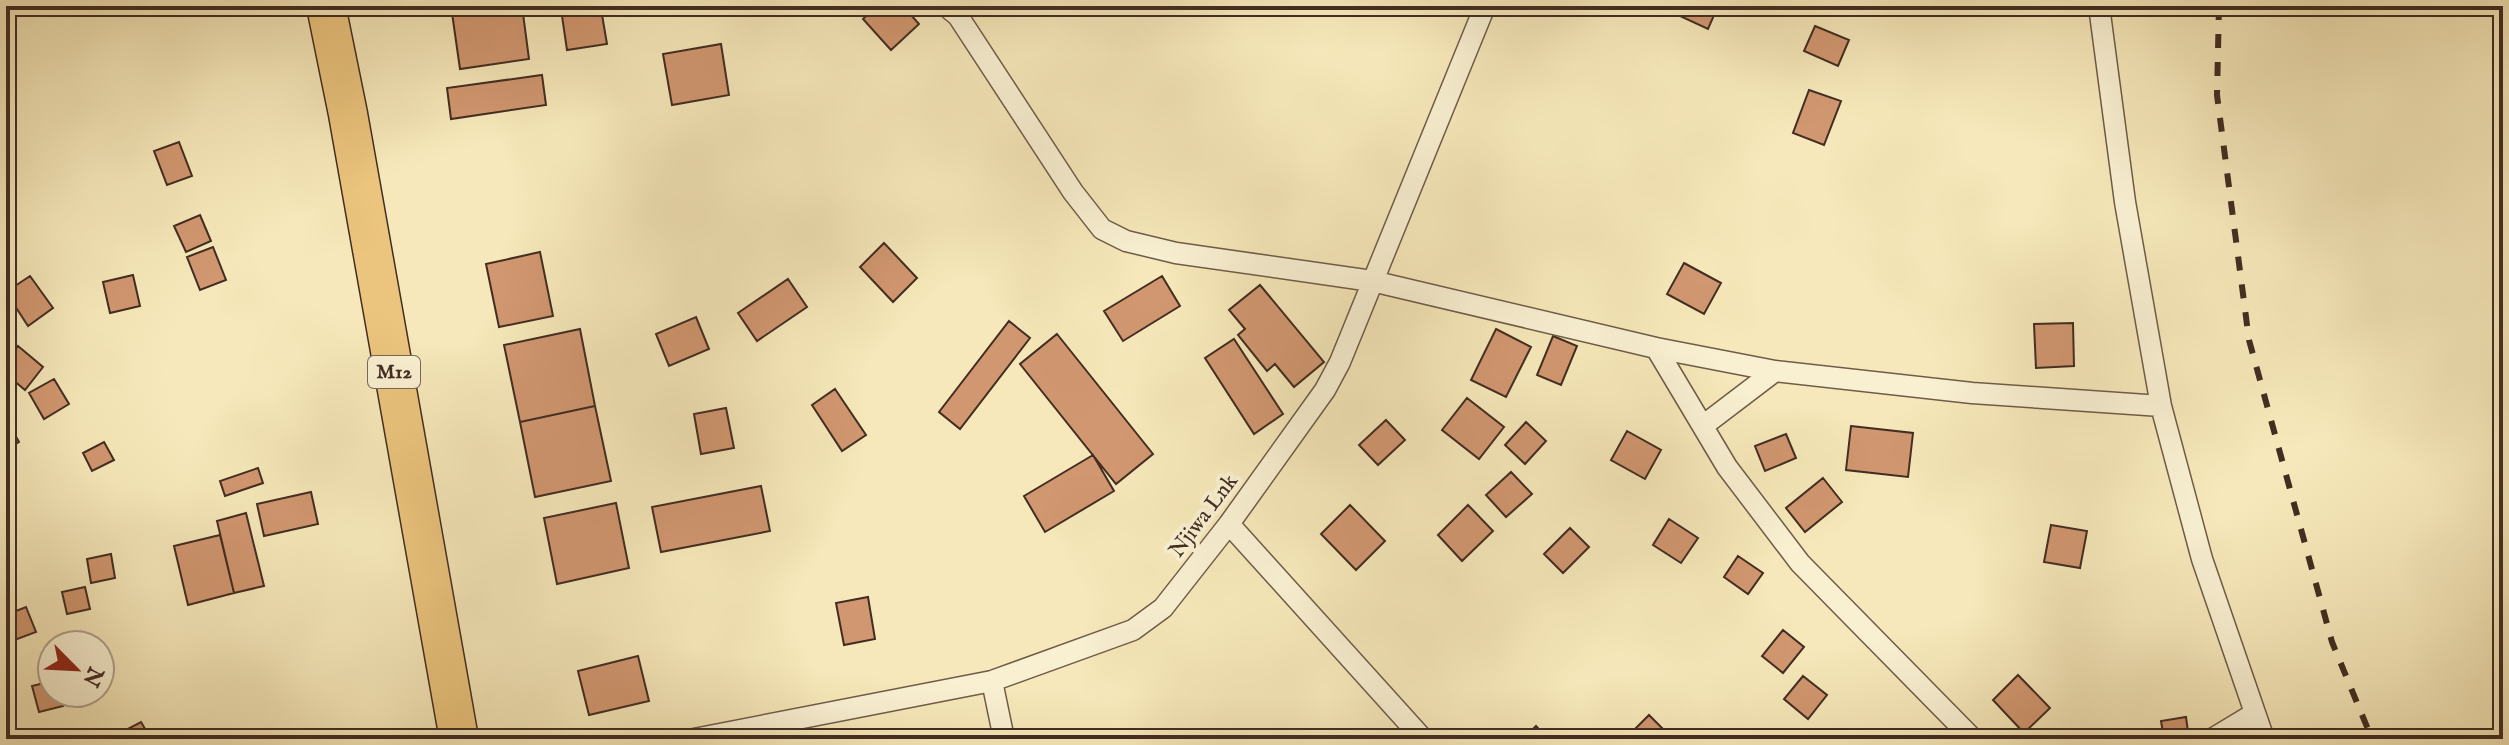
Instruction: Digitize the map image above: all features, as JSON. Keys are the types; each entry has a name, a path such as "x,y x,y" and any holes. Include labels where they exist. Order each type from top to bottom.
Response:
{"highway":[{"name":"M12","path":"326,6 459,739"}],"street":[{"path":"946,6 958,16 1073,192 1102,229 1126,241 1176,253 1372,281 1656,348 1775,371 1972,393 2161,406"},
{"name":"Njiwa Lnk","path":"694,739 992,681 1133,630 1163,608 1229,524 1325,390 1340,362 1485,6"},
{"path":"2099,6 2125,202 2161,406 2202,559 2264,739"},
{"path":"1656,348 1727,467 1800,563 1968,737"},
{"path":"1704,425 1775,371"},
{"path":"1229,524 1423,739"},
{"path":"992,681 1004,739"},
{"path":"2212,739 2255,713"}],"building":[{"path":"451,6 522,6 529,59 460,69"},
{"path":"876,6 903,6 919,24 891,50 863,19"},
{"path":"1684,6 1718,6 1708,29 1680,16"},
{"path":"601,9 607,44 567,50 562,16"},
{"path":"1815,26 1849,40 1838,66 1804,51"},
{"path":"721,44 729,95 672,105 663,54"},
{"path":"542,75 546,105 451,119 447,88"},
{"path":"1809,90 1841,101 1824,145 1793,133"},
{"path":"179,142 192,176 167,185 154,151"},
{"path":"200,215 211,241 186,252 174,226"},
{"path":"884,243 917,278 893,302 860,267"},
{"path":"213,247 226,280 200,290 187,257"},
{"path":"540,252 553,316 499,327 486,264"},
{"path":"1684,263 1721,283 1704,314 1667,294"},
{"path":"133,275 140,306 110,313 103,282"},
{"path":"30,276 53,308 28,326 6,292"},
{"path":"1162,276 1180,306 1123,341 1104,311"},
{"path":"788,279 807,307 757,341 738,313"},
{"path":"1260,285 1324,362 1294,387 1275,364 1267,371 1238,335 1245,329 1229,310"},
{"path":"696,317 709,349 669,366 656,334"},
{"path":"1009,321 1030,338 960,429 939,412"},
{"path":"2073,323 2074,366 2036,368 2034,324"},
{"path":"580,329 595,406 520,422 504,345"},
{"path":"1496,329 1531,347 1506,397 1471,380"},
{"path":"1057,334 1153,454 1116,484 1020,364"},
{"path":"1553,336 1577,346 1561,385 1537,375"},
{"path":"1234,339 1283,414 1254,434 1205,358"},
{"path":"18,346 43,367 25,390 6,374 6,360"},
{"path":"54,379 69,404 44,419 29,393"},
{"path":"835,389 866,435 842,451 812,405"},
{"path":"1467,398 1504,427 1479,459 1442,430"},
{"path":"595,406 611,481 535,497 520,422"},
{"path":"726,408 734,448 701,454 694,414"},
{"path":"6,419 19,442 6,450"},
{"path":"1386,420 1405,440 1378,465 1359,445"},
{"path":"1526,422 1546,441 1525,464 1505,445"},
{"path":"1851,426 1913,433 1908,477 1846,470"},
{"path":"1627,431 1661,450 1645,479 1611,460"},
{"path":"1786,434 1796,458 1765,471 1755,446"},
{"path":"104,442 114,460 92,471 83,453"},
{"path":"1093,455 1114,491 1045,532 1024,496"},
{"path":"258,468 263,483 225,496 220,481"},
{"path":"1511,472 1532,494 1506,517 1486,495"},
{"path":"1823,478 1842,502 1805,532 1786,508"},
{"path":"761,486 770,531 661,552 652,507"},
{"path":"311,492 318,524 264,536 257,504"},
{"path":"616,503 629,568 557,584 544,518"},
{"path":"1350,505 1385,541 1356,570 1321,534"},
{"path":"1468,505 1493,531 1462,561 1438,535"},
{"path":"246,513 264,586 234,593 217,521"},
{"path":"1669,519 1698,538 1681,563 1653,545"},
{"path":"2051,525 2087,531 2080,568 2044,562"},
{"path":"1570,528 1589,547 1563,573 1544,554"},
{"path":"220,535 234,593 188,605 174,546"},
{"path":"111,554 115,578 91,583 87,559"},
{"path":"1738,556 1763,573 1748,594 1724,577"},
{"path":"85,587 90,609 67,614 62,592"},
{"path":"868,597 875,639 844,645 836,603"},
{"path":"26,607 36,632 12,641 6,615"},
{"path":"1783,630 1804,647 1783,673 1762,656"},
{"path":"638,656 649,701 589,715 578,671"},
{"path":"2018,675 2050,708 2024,733 1993,700"},
{"path":"1803,676 1827,695 1808,719 1784,699"},
{"path":"1649,715 1673,739 1625,739"},
{"path":"2186,717 2189,739 2164,739 2161,721"},
{"path":"141,722 151,739 126,739 122,732"},
{"path":"1536,726 1548,739 1523,739"}],"railway":[{"path":"2219,6 2217,95 2249,340 2332,642 2372,739"}]}
